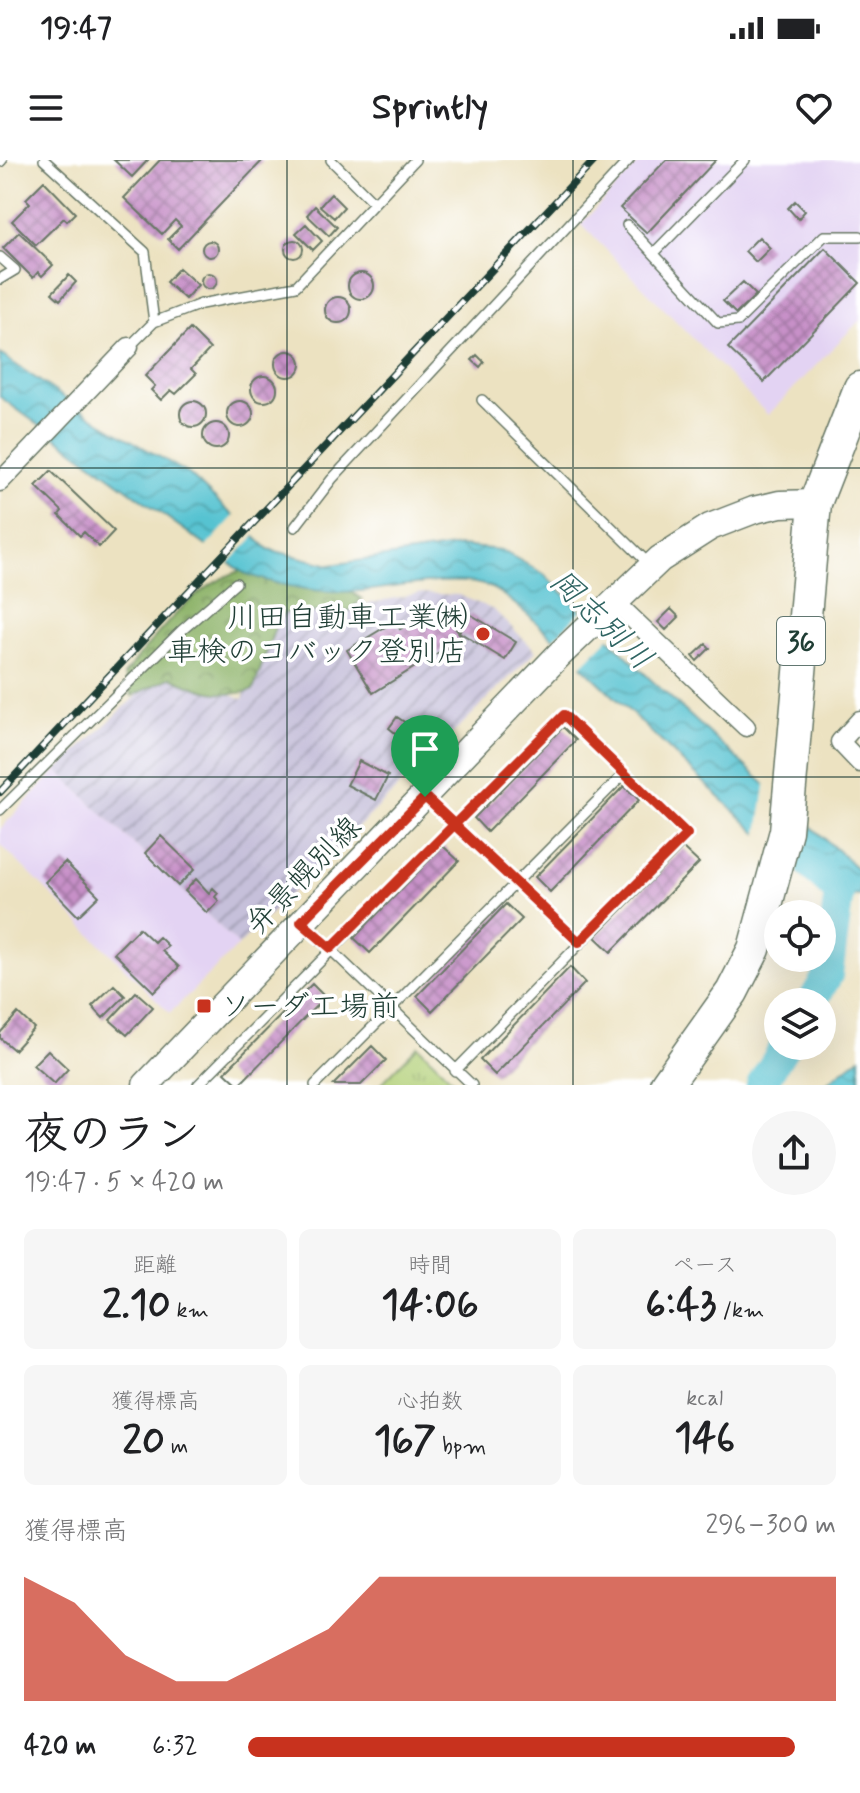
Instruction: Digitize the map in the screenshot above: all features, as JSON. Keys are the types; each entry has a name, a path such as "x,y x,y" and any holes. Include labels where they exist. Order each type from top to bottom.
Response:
{"highway":[{"name":"36","path":"666,1085 732,992 754,949 774,881 786,831 815,503 860,388"}],"main road":[{"name":"弁景幌別線","path":"146,1085 558,656 652,566 683,542 725,521 780,504 815,503"}],"street":[{"path":"0,482 129,347"},
{"path":"608,607 746,727"},
{"path":"860,720 840,742 860,763"}],"lane":[{"path":"44,160 145,252 154,322"},
{"path":"331,160 374,203"},
{"path":"129,347 154,322 201,304 296,286 415,160"},
{"path":"295,527 332,479 629,160"},
{"path":"654,253 745,160"},
{"path":"627,225 718,323 738,321 824,236 860,236"},
{"path":"0,257 15,270 0,279"},
{"path":"482,400 652,566"},
{"path":"0,810 181,631 236,583"},
{"path":"198,1085 564,715 687,834 455,1071"},
{"path":"315,1085 624,774"},
{"path":"425,797 579,942"},
{"path":"301,922 472,1085"}],"shaded area":[{"path":"642,160 860,160 860,320 768,415 581,224"},
{"path":"420,593 459,595 494,610 536,651 239,945 57,770 160,674 168,672 243,699 273,602 362,605"},
{"path":"57,770 239,945 170,1013 0,844 0,829"}],"green space":[{"path":"249,569 340,586 362,599 349,611 284,613 277,622 253,690 222,694 171,677 132,696 124,675 164,627 213,584"},
{"path":"418,1046 458,1085 380,1085"}],"water":[{"path":"0,354 100,422 189,474 268,549 330,565 460,546 501,550 544,574 649,678 860,871 860,896 821,894 534,620 501,593 476,583 460,582 345,592 315,590 287,586 244,573 0,397"},
{"path":"860,1057 860,1085 824,1085"}],"pier":[{"path":"236,514 257,534 227,565 205,548"},
{"path":"584,608 612,635 577,670 550,642"},
{"path":"766,780 810,819 797,877 757,840"}],"building":[{"path":"114,160 148,160 132,177"},
{"path":"160,160 263,160 178,249 168,239 181,226 175,220 162,234 124,198"},
{"path":"666,160 716,160 647,233 620,208"},
{"path":"44,181 75,213 67,221 64,218 36,245 12,221 30,203 26,199"},
{"path":"331,194 344,207 334,218 320,206"},
{"path":"795,201 805,211 798,219 788,208"},
{"path":"315,206 337,227 329,236 307,215"},
{"path":"306,224 322,241 313,250 296,233"},
{"path":"19,232 53,265 42,276 38,272 33,278 3,248"},
{"path":"759,237 770,248 756,262 745,251"},
{"path":"294,240 303,249 294,258 285,249"},
{"path":"207,241 213,241 218,249 216,255 207,257 202,252 202,246"},
{"path":"825,248 860,283 764,382 728,348"},
{"path":"179,268 198,285 185,299 166,282"},
{"path":"206,273 212,273 217,281 215,287 206,289 201,284 201,278"},
{"path":"361,273 370,277 374,286 370,295 361,299 352,295 348,286 352,277"},
{"path":"69,275 76,282 60,300 52,293"},
{"path":"743,282 756,295 736,314 723,301"},
{"path":"338,297 347,301 351,310 347,319 338,323 329,319 325,310 329,301"},
{"path":"190,329 210,349 191,369 196,374 176,394 171,390 161,400 151,390 155,386 145,376"},
{"path":"288,351 297,355 301,364 297,373 288,377 279,373 275,364 279,355"},
{"path":"477,355 484,362 480,367 472,360"},
{"path":"264,376 273,380 277,389 273,398 264,402 255,398 251,389 255,380"},
{"path":"193,401 202,405 206,414 202,423 193,427 184,423 180,414 184,405"},
{"path":"240,401 249,405 253,414 249,423 240,427 231,423 227,414 231,405"},
{"path":"216,423 225,427 229,436 225,445 216,449 207,445 203,436 207,427"},
{"path":"51,471 114,531 99,547 84,532 80,536 59,515 62,511 36,486"},
{"path":"671,609 679,617 666,630 658,622"},
{"path":"430,610 435,618 445,612 462,638 373,693 347,650 395,621 400,629"},
{"path":"470,614 516,642 505,660 459,632"},
{"path":"706,644 710,648 697,661 693,656"},
{"path":"397,717 413,728 404,740 389,728"},
{"path":"563,727 576,740 487,832 474,818"},
{"path":"359,761 388,776 376,800 347,785"},
{"path":"624,786 639,800 550,892 535,877"},
{"path":"161,836 195,869 178,886 145,853"},
{"path":"443,846 459,861 370,953 354,938"},
{"path":"683,848 699,863 611,952 595,937"},
{"path":"65,862 99,896 78,916 45,882"},
{"path":"196,879 209,893 213,888 218,893 215,897 219,901 207,913 185,891"},
{"path":"506,904 522,919 432,1011 417,996"},
{"path":"139,928 154,942 159,937 168,946 162,951 179,967 154,992 114,953"},
{"path":"570,967 585,983 495,1075 480,1060"},
{"path":"312,984 325,997 239,1085 225,1072"},
{"path":"114,985 125,996 103,1018 92,1006"},
{"path":"136,992 153,1007 127,1035 110,1020"},
{"path":"18,1013 34,1028 14,1050 0,1038 0,1033"},
{"path":"372,1046 386,1060 361,1085 333,1085"},
{"path":"48,1050 68,1069 54,1084 33,1065"}],"waterway":[{"name":"岡志別川","path":"811,865 839,893 828,975 820,988"},
{"name":"岡志別川","path":"761,1085 776,1060"}],"railway":[{"path":"0,792 595,160"}],"place":[{"name":"川田自動車工業㈱ 車検のコバック登別店","path":"483,634"},
{"name":"ソーダ工場前","path":"204,1006"}],"route":[{"path":"425,797 301,922 331,948 455,824 564,715 687,834 579,942 455,824 425,797"}]}
